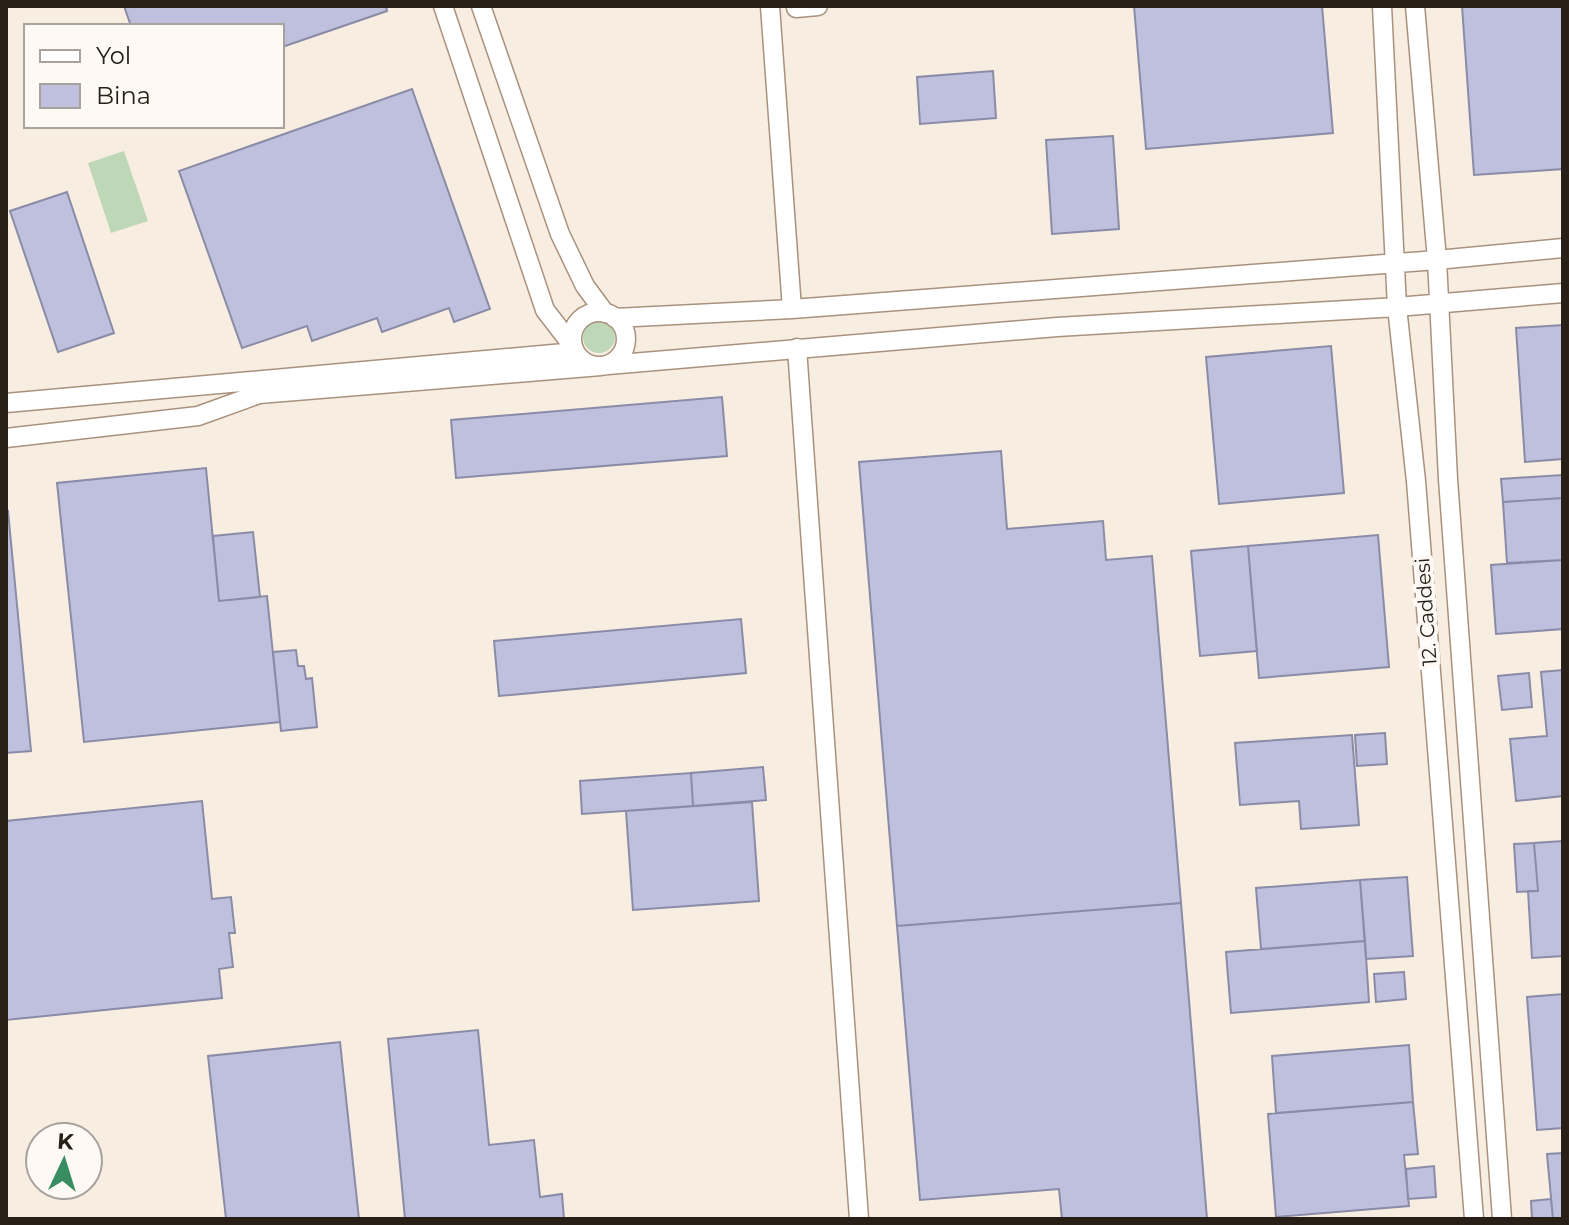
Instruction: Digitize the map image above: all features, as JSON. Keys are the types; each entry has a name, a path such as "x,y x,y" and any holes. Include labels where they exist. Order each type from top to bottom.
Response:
{"street":[{"path":"443,6 545,310 586,363 604,365 620,356 626,341 623,326 585,286 560,234 481,6"},
{"path":"770,6 792,309"},
{"path":"796,6 818,6"},
{"name":"12. Caddesi","path":"1382,6 1393,263 1416,481 1474,1219"},
{"name":"12. Caddesi","path":"1415,6 1437,260 1448,479 1502,1219"},
{"path":"574,348 573,330 590,314 792,309 1563,248"},
{"path":"6,438 198,416 259,394 1057,327 1397,307 1563,293"},
{"path":"6,403 574,348"},
{"path":"797,348 859,1219"}],"shaded area":[{"path":"6,6 1563,6 1563,1219 6,1219"}],"green space":[{"path":"124,151 148,221 111,233 88,163"},
{"path":"599,321 611,325 615,337 611,349 599,353 587,349 583,337 587,325"}],"building":[{"path":"124,6 386,6 387,11 284,46 284,24 130,24"},
{"path":"1134,6 1322,6 1333,133 1146,149"},
{"path":"1462,6 1563,6 1563,169 1474,175"},
{"path":"993,71 996,118 920,124 917,77"},
{"path":"412,89 490,309 454,322 449,308 382,332 377,318 312,341 307,326 242,348 179,171"},
{"path":"1113,136 1119,229 1052,234 1046,140"},
{"path":"67,192 114,333 58,352 10,211"},
{"path":"1563,325 1563,459 1525,462 1516,328"},
{"path":"1331,346 1344,493 1219,504 1206,357"},
{"path":"722,397 727,456 456,478 451,420"},
{"path":"1001,451 1007,529 1103,521 1106,560 1152,556 1181,903 897,926 859,462"},
{"path":"206,468 219,601 267,596 280,722 84,742 57,483"},
{"path":"1562,475 1563,498 1503,502 1501,479"},
{"path":"1563,498 1563,560 1507,563 1503,502"},
{"path":"6,512 31,751 6,753"},
{"path":"253,532 260,597 219,601 213,536"},
{"path":"1378,535 1389,667 1259,678 1248,546"},
{"path":"1248,546 1257,651 1200,656 1191,551"},
{"path":"1563,560 1563,629 1496,634 1491,565"},
{"path":"741,619 746,673 499,696 494,641"},
{"path":"296,650 298,666 304,666 306,679 312,678 317,727 281,731 273,652"},
{"path":"1563,670 1563,796 1516,801 1510,739 1547,736 1541,672"},
{"path":"1529,673 1532,707 1502,710 1498,676"},
{"path":"1385,733 1387,764 1357,766 1355,735"},
{"path":"1352,735 1359,825 1301,829 1299,801 1240,805 1235,743"},
{"path":"763,767 766,800 693,806 691,773"},
{"path":"691,773 693,806 582,814 580,781"},
{"path":"202,801 212,899 231,897 235,933 229,933 233,967 219,969 222,998 6,1020 6,821"},
{"path":"752,802 759,901 633,910 626,811"},
{"path":"1563,841 1563,956 1532,958 1528,891 1538,891 1534,843"},
{"path":"1534,843 1538,891 1517,892 1514,844"},
{"path":"1407,877 1413,956 1366,959 1360,880"},
{"path":"1360,880 1365,941 1261,949 1256,888"},
{"path":"1181,903 1207,1219 1062,1219 1059,1189 920,1200 897,926"},
{"path":"1365,941 1369,1002 1231,1013 1226,952"},
{"path":"1404,972 1406,999 1376,1002 1374,974"},
{"path":"1563,994 1563,1128 1537,1130 1527,997"},
{"path":"478,1030 489,1145 534,1140 540,1197 562,1194 564,1219 405,1219 388,1039"},
{"path":"340,1042 359,1219 226,1219 208,1056"},
{"path":"1409,1045 1413,1102 1276,1113 1272,1056"},
{"path":"1413,1102 1418,1154 1404,1155 1409,1206 1276,1217 1268,1114"},
{"path":"1563,1153 1563,1219 1553,1219 1547,1154"},
{"path":"1434,1166 1436,1197 1408,1199 1406,1169"},
{"path":"1551,1199 1553,1219 1532,1219 1531,1201"}]}
